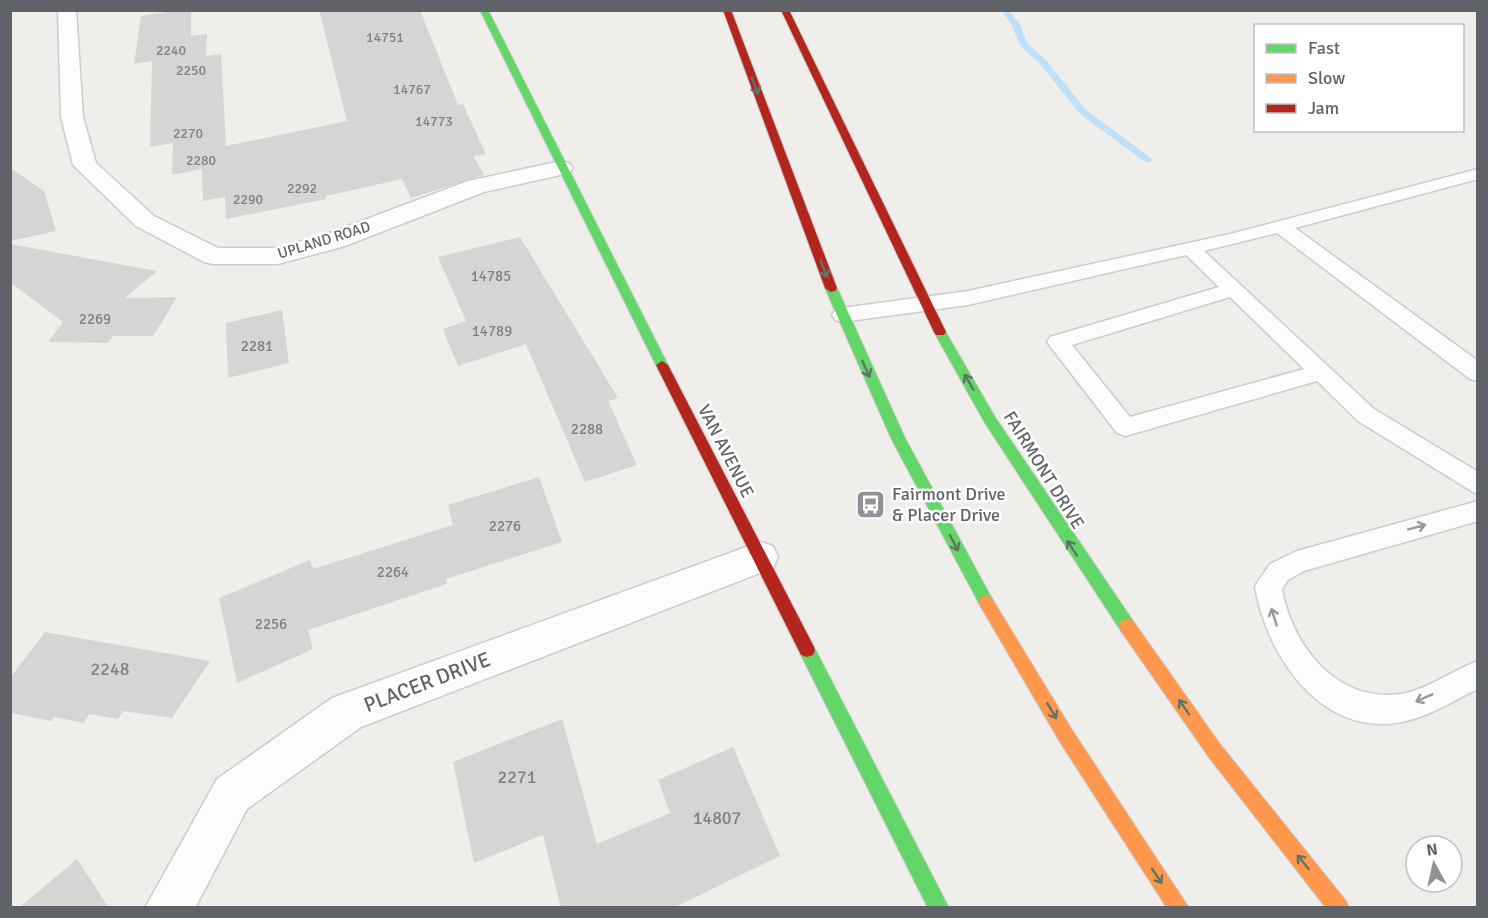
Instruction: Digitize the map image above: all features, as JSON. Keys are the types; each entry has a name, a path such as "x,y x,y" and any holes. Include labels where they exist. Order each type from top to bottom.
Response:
{"main road":[{"name":"VAN AVENUE","path":"484,10 561,168 939,908"},
{"path":"727,10 842,315 898,438 983,597 1105,800 1179,908"},
{"name":"FAIRMONT DRIVE","path":"785,10 926,304 990,420 1085,567 1214,750 1339,908"}],"street":[{"name":"UPLAND ROAD","path":"67,10 72,117 85,165 145,221 213,256 278,256 336,240 477,186 561,168"},
{"name":"PLACER DRIVE","path":"169,908 232,794 347,712 760,557"}],"lane":[{"path":"842,315 968,298 1190,248 1478,174"},
{"path":"1280,226 1478,373"},
{"path":"1190,248 1366,415 1478,485"},
{"path":"1234,289 1058,342 1125,427 1320,372"},
{"path":"1478,511 1297,562 1279,572 1268,586 1275,625 1299,660 1328,691 1349,704 1402,708 1478,674"}],"building":[{"path":"191,10 191,36 207,34 206,56 221,54 226,146 347,121 319,10 420,10 458,105 463,104 486,154 473,156 484,175 411,198 402,179 326,196 326,199 226,219 225,197 203,201 202,169 172,175 173,143 150,147 152,61 134,64 141,16"},
{"path":"10,168 44,191 56,231 10,241"},
{"path":"520,237 618,398 608,401 637,465 585,482 526,344 458,366 443,329 466,321 438,257"},
{"path":"10,244 157,271 125,298 177,297 153,336 113,336 108,343 48,342 63,322 10,282"},
{"path":"282,310 289,363 228,378 226,323"},
{"path":"539,477 562,542 446,579 447,584 308,630 313,649 237,683 219,598 310,560 313,569 453,525 448,505"},
{"path":"45,632 210,661 172,718 123,711 118,719 89,714 84,723 54,717 51,721 10,713 10,678"},
{"path":"562,719 597,844 670,813 658,780 733,747 780,856 673,908 561,908 543,835 474,863 453,762"},
{"path":"77,859 109,908 19,908"}],"waterway":[{"path":"1004,10 1015,23 1024,45 1042,61 1083,112 1148,160"}],"traffic: fast":[{"path":"484,10 662,365"},
{"path":"831,288 898,438 986,602"},
{"path":"940,332 990,420 1127,626"},
{"path":"807,650 939,908"}],"traffic: slow":[{"path":"986,602 1066,736 1179,908"},
{"path":"1127,626 1214,750 1339,908"}],"traffic: jam":[{"path":"727,10 831,288"},
{"path":"785,10 940,332"},
{"path":"662,365 807,650"}],"place":[{"name":"Fairmont Drive & Placer Drive","path":"871,504"}]}
